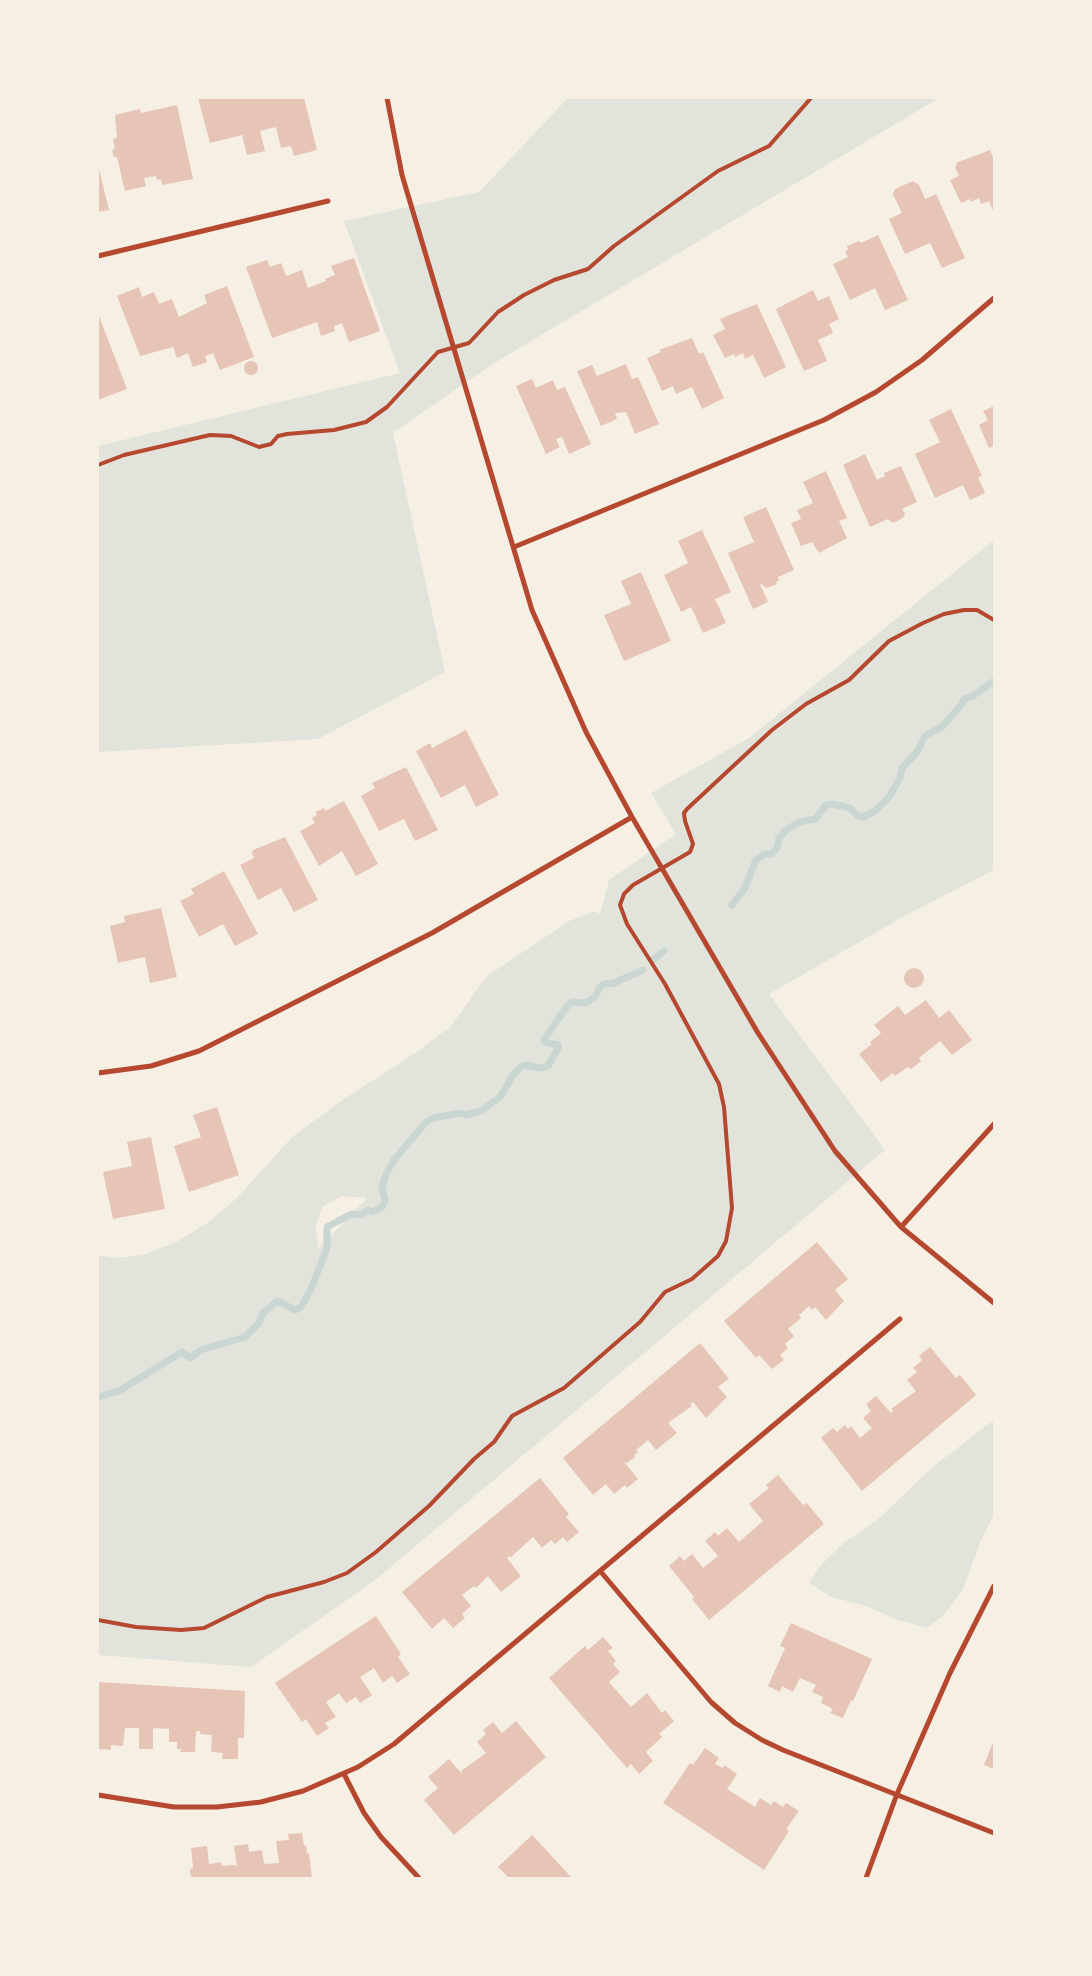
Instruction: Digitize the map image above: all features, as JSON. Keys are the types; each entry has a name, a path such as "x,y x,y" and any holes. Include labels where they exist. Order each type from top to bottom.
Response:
{"street":[{"path":"387,98 402,175 532,610 586,732 632,817 664,868 758,1032 835,1151 901,1227 994,1303"},
{"path":"98,256 328,201"},
{"path":"514,548 824,420 876,392 922,360 994,298"},
{"path":"98,1074 151,1066 199,1052 432,933 632,817"},
{"path":"901,1227 994,1124"},
{"path":"98,1795 174,1807 217,1807 261,1802 303,1791 344,1774 394,1744 900,1320"},
{"path":"601,1572 710,1702 735,1723 783,1750 994,1833"},
{"path":"866,1878 897,1794 950,1673 994,1586"},
{"path":"344,1774 364,1813 381,1837 419,1878"}],"lane":[{"path":"98,465 124,455 210,435 232,436 259,447 271,444 278,436 334,430 366,422 387,407 438,352 469,343 498,312 524,295 554,280 588,269 614,246 718,171 769,146 811,98"},
{"path":"98,1620 136,1627 181,1630 204,1628 267,1597 324,1582 347,1573 376,1552 430,1506 474,1459 494,1442 512,1416 564,1388 640,1322 665,1292 692,1278 718,1256 726,1241 732,1208 724,1107 719,1084 665,984 627,924 620,906 624,894 633,885 690,852 693,844 685,821 684,814 687,809 772,730 806,704 849,680 889,640 923,622 944,614 964,610 977,610 994,620"}],"shaded area":[{"path":"568,98 939,98 491,365 393,433 445,672 318,739 98,752 98,446 400,373 344,221 479,192"},
{"path":"994,540 994,870 908,914 769,994 885,1150 374,1581 251,1667 98,1655 98,1255 116,1258 143,1255 176,1242 209,1222 238,1197 292,1137 338,1103 415,1053 451,1026 487,976 569,921 595,911 600,914 609,880 676,834 651,793 749,738","holes":["342,1196 367,1198 318,1249 316,1225 322,1207"]},
{"path":"994,1420 994,1514 981,1540 963,1589 943,1616 927,1628 898,1620 866,1606 831,1597 809,1583 822,1564 846,1541 876,1521 935,1465"}],"building":[{"path":"198,98 304,98 317,150 294,156 291,146 281,148 276,127 260,131 265,151 247,155 242,135 210,143"},
{"path":"177,105 193,179 162,185 161,179 157,180 156,176 144,178 146,186 125,191 117,157 114,157 112,150 115,149 113,139 117,138 115,115 140,109 141,113"},
{"path":"990,150 994,160 994,213 989,201 981,204 979,198 971,202 970,199 961,203 950,180 959,176 955,167 956,163"},
{"path":"98,165 109,210 98,212"},
{"path":"913,181 919,185 925,199 936,194 965,258 942,268 930,243 905,254 889,219 902,213 893,194 895,189"},
{"path":"878,235 908,300 885,310 875,288 850,300 833,264 848,257 845,251 848,250 847,246 859,241 861,243"},
{"path":"354,258 380,331 349,342 342,323 334,326 335,331 321,336 317,322 272,338 246,267 267,260 270,267 281,263 286,276 302,270 308,288 326,281 325,279 335,275 331,266"},
{"path":"227,286 254,357 220,370 213,353 205,356 207,362 193,367 188,353 177,358 173,347 140,356 117,296 139,287 142,297 154,292 159,304 172,299 179,317 207,303 204,295"},
{"path":"813,290 818,301 829,296 839,319 829,324 833,333 818,340 827,361 804,371 776,309"},
{"path":"757,304 786,367 764,378 753,355 745,359 743,353 735,357 734,354 725,358 713,335 725,329 720,319"},
{"path":"98,317 127,389 98,400"},
{"path":"692,338 699,354 703,352 724,398 702,409 692,387 676,394 673,386 662,391 647,358 661,352 659,350"},
{"path":"251,361 256,363 258,368 256,373 251,375 246,373 244,368 246,363"},
{"path":"626,364 632,379 638,377 659,424 635,434 626,412 615,413 617,419 601,426 577,371 592,365 597,376"},
{"path":"532,379 536,388 553,380 557,390 565,387 591,444 569,454 562,437 556,439 560,447 546,454 516,386"},
{"path":"994,406 994,446 989,448 979,425 988,420 983,411"},
{"path":"951,409 982,476 978,477 985,493 970,500 963,485 935,498 915,454 940,442 929,420"},
{"path":"865,454 877,480 885,476 884,473 901,466 917,502 902,509 905,514 903,518 893,523 888,519 870,527 843,465"},
{"path":"826,471 847,518 839,521 847,538 819,553 812,542 801,546 791,523 801,519 797,510 813,503 803,482"},
{"path":"766,507 794,570 778,577 777,584 766,588 759,582 768,602 753,609 728,553 754,542 743,517"},
{"path":"702,530 731,592 715,599 726,623 703,633 691,607 681,612 664,575 688,563 678,541"},
{"path":"641,572 671,641 624,661 604,615 631,604 621,581"},
{"path":"466,730 499,795 476,807 465,785 441,798 416,751 430,743 432,748"},
{"path":"406,767 438,830 415,841 404,819 379,831 361,796 375,788 372,783"},
{"path":"344,801 378,864 356,876 342,851 319,866 300,831 315,823 312,818 317,815 315,812 324,808 325,811"},
{"path":"285,837 318,900 294,912 281,888 258,900 240,865 254,858 253,850"},
{"path":"224,871 258,934 235,946 223,924 199,937 180,901 194,894 191,889"},
{"path":"161,908 177,977 150,983 145,957 118,963 110,926 125,922 124,916"},
{"path":"914,968 921,971 924,978 921,985 914,988 907,985 904,978 907,971"},
{"path":"926,1000 939,1018 949,1010 972,1040 952,1055 940,1041 919,1058 921,1061 911,1069 908,1067 895,1076 893,1073 881,1082 859,1054 872,1044 870,1042 881,1033 874,1025 898,1006 905,1015"},
{"path":"217,1107 239,1175 189,1192 174,1146 201,1137 193,1115"},
{"path":"151,1137 165,1209 113,1219 103,1172 132,1166 127,1142"},
{"path":"817,1242 848,1279 835,1290 844,1301 826,1320 815,1307 812,1310 809,1306 799,1315 801,1318 788,1329 794,1336 785,1344 788,1348 780,1355 784,1360 772,1369 759,1355 756,1358 724,1321"},
{"path":"700,1343 729,1379 718,1387 727,1397 706,1418 693,1402 690,1404 692,1406 668,1423 677,1433 656,1450 648,1440 636,1450 638,1452 634,1455 635,1457 627,1463 624,1462 638,1479 627,1488 625,1485 614,1494 606,1484 593,1495 563,1458"},
{"path":"930,1347 956,1378 960,1375 976,1395 862,1491 821,1438 833,1428 837,1432 845,1425 848,1429 851,1426 860,1438 872,1428 863,1418 871,1411 866,1404 876,1396 891,1413 893,1411 891,1409 916,1391 907,1380 917,1372 913,1368 922,1360 919,1356"},
{"path":"778,1475 803,1505 807,1503 824,1524 709,1620 692,1599 694,1597 669,1566 680,1556 684,1561 692,1554 703,1568 718,1556 705,1541 715,1532 718,1536 727,1528 739,1542 763,1521 749,1504 769,1488 766,1485"},
{"path":"540,1478 569,1514 566,1517 579,1532 567,1542 563,1537 555,1544 551,1540 542,1548 533,1537 510,1558 509,1556 507,1558 521,1576 501,1592 488,1576 476,1588 474,1586 462,1595 471,1606 462,1614 465,1618 453,1628 444,1618 432,1629 402,1592"},
{"path":"376,1616 401,1654 398,1657 410,1674 397,1683 392,1676 383,1683 374,1668 360,1677 372,1695 360,1703 356,1697 346,1703 339,1693 326,1702 336,1717 325,1723 329,1728 317,1736 306,1719 302,1722 275,1683"},
{"path":"791,1623 872,1659 843,1718 830,1713 833,1709 821,1703 823,1697 812,1692 816,1685 800,1678 793,1692 782,1686 780,1692 768,1686 785,1648 780,1646"},
{"path":"603,1637 613,1648 608,1651 616,1661 613,1664 620,1672 609,1682 631,1707 647,1693 662,1713 665,1710 674,1721 659,1734 662,1737 646,1752 653,1761 639,1774 631,1764 627,1768 549,1678 585,1646 588,1650"},
{"path":"98,1682 245,1691 244,1738 238,1738 238,1759 222,1759 223,1753 211,1752 212,1735 200,1734 200,1731 196,1731 195,1752 180,1752 181,1749 177,1749 177,1742 169,1742 169,1729 153,1728 153,1749 139,1749 139,1728 125,1728 123,1746 111,1745 111,1750 98,1749"},
{"path":"516,1721 546,1757 454,1835 424,1800 438,1788 428,1777 449,1759 462,1774 461,1771 486,1753 477,1742 486,1734 483,1730 493,1722 502,1733"},
{"path":"994,1740 994,1769 984,1765"},
{"path":"705,1748 719,1758 715,1764 723,1768 724,1765 737,1774 727,1789 755,1807 760,1798 771,1805 774,1801 783,1807 786,1803 799,1811 786,1829 789,1831 764,1870 663,1803 690,1763 693,1765"},
{"path":"302,1833 304,1846 306,1845 307,1854 309,1853 312,1878 191,1878 190,1869 193,1868 191,1848 207,1846 209,1864 221,1862 222,1866 235,1865 237,1867 234,1846 248,1844 249,1852 262,1850 264,1864 279,1863 276,1841 289,1840 288,1834"},
{"path":"532,1835 572,1878 509,1878 498,1867"}],"waterway":[{"path":"732,905 745,888 756,860 765,854 772,854 777,848 779,838 785,831 799,822 815,819 826,805 833,804 850,808 858,816 863,817 875,811 889,797 900,778 902,768 917,752 925,736 943,726 964,699 974,695 994,681"},
{"path":"653,960 664,951"},
{"path":"98,1397 119,1391 182,1352 190,1358 203,1349 245,1337 259,1323 263,1313 277,1301 295,1310 301,1307 311,1289 327,1248 327,1227 351,1214 361,1215 368,1210 373,1212 382,1207 385,1201 382,1186 387,1172 394,1160 426,1122 433,1118 461,1113 466,1115 481,1111 501,1096 513,1075 521,1067 525,1065 541,1068 548,1066 558,1045 545,1042 544,1040 567,1006 572,1002 585,1003 594,998 600,987 604,984 614,983 643,970"}]}
